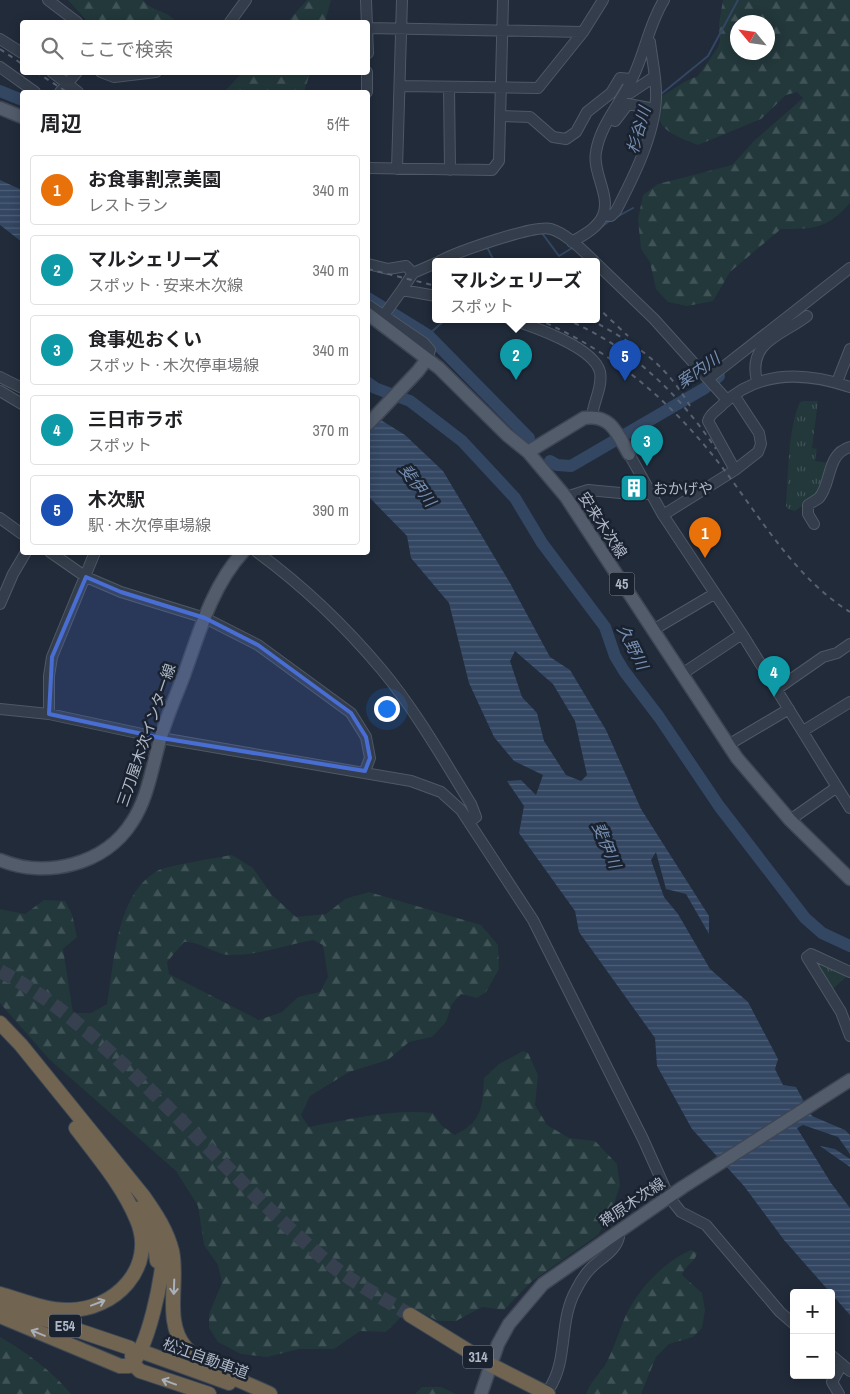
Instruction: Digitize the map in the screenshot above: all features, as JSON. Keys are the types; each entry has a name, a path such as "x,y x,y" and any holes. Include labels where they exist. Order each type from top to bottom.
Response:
{"highway":[{"path":"0,1023 21,1045 144,1197 161,1223 172,1251 176,1328 186,1347 204,1362 270,1394"},
{"path":"0,1032 18,1051 119,1186 138,1221 143,1252 139,1268 130,1282 116,1295 101,1303 66,1310 0,1294"},
{"path":"119,1186 134,1200 144,1214 154,1236 157,1251 156,1274 131,1353 133,1364 140,1371 209,1394"},
{"path":"0,1316 120,1366 133,1364 138,1356 158,1298 163,1274 161,1223"},
{"name":"松江自動車道","path":"0,1304 136,1350 257,1394"},
{"name":"314","path":"410,1315 490,1364 549,1392"}],"main road":[{"path":"0,108 20,116"},
{"name":"安来木次線","path":"370,316 427,359 528,452 566,497 728,745 753,778 790,820 850,879"},
{"path":"370,422 427,359"},
{"path":"528,452 584,418 592,417 601,418 610,423 629,454"},
{"name":"三刀屋木次インター線","path":"0,860 24,868 64,866 84,861 117,839 132,823 142,804 161,738 205,618 230,568 241,555"},
{"name":"稗原木次線","path":"481,1394 498,1344 509,1324 531,1296 557,1273 683,1187 850,1080"}],"street":[{"path":"48,0 74,20"},
{"path":"231,20 246,0"},
{"path":"366,0 367,20"},
{"path":"397,169 402,0"},
{"path":"370,168 492,170 500,161 503,0"},
{"path":"400,86 538,88 583,32 603,0"},
{"path":"572,242 595,226 603,215 604,204 595,156 598,142 632,80 655,17 664,0"},
{"path":"370,28 583,32"},
{"path":"0,38 20,52"},
{"path":"603,215 614,214 623,198 644,147 655,110 650,42 647,40"},
{"path":"0,67 32,90"},
{"path":"56,75 75,90"},
{"path":"61,90 74,75"},
{"path":"108,75 114,77 129,75"},
{"path":"367,75 367,90"},
{"path":"500,116 530,118 553,136 566,139 576,132 590,108 611,92 620,78 625,77 632,80"},
{"path":"624,93 630,93 654,77"},
{"path":"449,87 450,170"},
{"path":"608,123 613,124 628,104 655,110"},
{"path":"448,258 476,247 542,228 554,230 590,258"},
{"path":"370,264 388,268 406,266 413,273"},
{"path":"386,311 413,273 432,266"},
{"path":"600,267 654,319 710,382 730,398 759,433 761,444 755,457 663,515"},
{"path":"710,382 760,344 850,268"},
{"path":"402,290 432,295"},
{"path":"370,306 386,311 427,345 430,352 427,359"},
{"path":"758,381 756,359 760,344 807,316"},
{"path":"519,323 569,344 594,362 600,372 600,383 592,417"},
{"path":"837,382 850,349"},
{"path":"0,376 20,387"},
{"path":"735,470 708,421 712,414 730,398 758,381 801,376 837,382 850,387"},
{"path":"0,391 20,403"},
{"path":"814,524 808,514 808,505 818,498 834,460 844,449 850,447"},
{"path":"629,454 663,515 742,634 850,808"},
{"path":"566,497 588,490 642,495 650,493"},
{"path":"0,518 20,533"},
{"path":"0,604 13,574 24,555"},
{"path":"54,555 86,577 121,592 205,618 258,644 351,713 366,737 370,758 365,772"},
{"path":"49,714 48,676 52,656 94,555"},
{"path":"261,555 278,568 333,619 382,670 424,728 471,804 476,817 470,821"},
{"path":"654,630 714,594"},
{"path":"682,674 742,634"},
{"path":"777,689 822,657 837,653 850,644"},
{"path":"803,731 850,702"},
{"path":"0,709 49,714 161,738 411,780 432,788 451,800 470,821 544,938 591,1038 643,1139 669,1197 684,1214 706,1225 780,1312 790,1321"},
{"path":"728,745 789,709"},
{"path":"790,820 837,787"},
{"path":"850,972 820,957 811,954 807,957 841,1012 850,1036"},
{"path":"549,1392 558,1372 566,1316 570,1302 584,1276 617,1244 619,1237 616,1232"},
{"path":"835,1358 846,1367 832,1382 839,1394"}],"highlighted area":[{"path":"86,577 121,592 205,618 258,645 351,713 366,737 370,758 365,771 161,738 49,714 52,657"}],"green space":[{"path":"68,0 143,0 146,4 174,20 86,20"},
{"path":"307,0 331,0 326,20 289,20"},
{"path":"723,0 850,0 850,203 842,212 820,226 803,229 781,229 730,272 713,301 687,306 668,302 656,289 650,262 641,249 638,219 643,195 658,184 732,165 755,140 803,98 797,92 786,95 761,119 698,145 668,131 660,122 662,96 698,76 720,41 719,24"},
{"path":"240,75 309,75 305,90 226,90"},
{"path":"818,401 812,448 817,449 815,461 829,463 817,496 795,511 788,509 786,506 789,453 796,412 800,402"},
{"path":"232,855 253,868 272,895 296,917 326,914 345,899 369,892 481,925 498,945 499,969 486,992 477,998 461,994 452,1004 446,1022 432,1037 409,1042 388,1060 349,1072 310,1096 301,1115 309,1127 401,1112 433,1113 442,1126 455,1135 464,1130 476,1118 483,1097 484,1078 499,1064 523,1051 528,1053 538,1075 535,1105 547,1125 569,1138 595,1141 617,1164 620,1185 613,1207 598,1235 531,1282 504,1310 482,1307 456,1321 438,1321 411,1307 386,1332 360,1331 334,1349 299,1349 267,1357 241,1354 218,1342 209,1328 209,1314 222,1283 218,1265 204,1245 198,1206 176,1171 49,1059 0,1003 0,909 25,914 44,900 65,901 72,914 77,937 63,949 73,1013 91,1013 107,1004 119,931 133,896 143,882 157,871 163,869","holes":["313,940 323,945 328,977 320,992 298,997 282,1012 259,1020 169,974 167,962 184,942 196,943 229,955 260,952"]},
{"path":"817,960 849,974 831,991 813,961"},
{"path":"691,1250 697,1253 696,1256 682,1275 702,1293 705,1310 702,1328 693,1337 669,1344 656,1357 641,1394 586,1394 608,1359 626,1315 638,1295 653,1277 671,1261"},
{"path":"0,1337 38,1362 71,1394 0,1394"},
{"path":"422,1387 441,1387 456,1394 415,1394"}],"water":[{"path":"0,180 20,189 20,240 0,225"},
{"name":"斐伊川","path":"370,413 405,435 443,471 510,583 550,657 570,670 606,730 641,809 709,916 709,934 686,894 666,889 656,852 651,860 664,897 678,914 710,969 748,1002 778,1059 775,1069 783,1085 796,1087 812,1116 845,1130 850,1135 850,1154 838,1137 803,1125 797,1128 831,1183 850,1208 850,1315 835,1298 835,1289 827,1289 784,1240 744,1186 692,1129 657,1066 655,1038 579,932 575,911 519,833 524,806 507,781 521,780 536,795 543,775 514,761 494,737 469,683 449,603 411,558 407,536 370,498","holes":["515,651 553,684 575,721 587,775 581,781 566,775 544,741 537,713 522,697 510,661"]},
{"path":"820,1146 835,1149 850,1159 850,1167"}],"waterway":[{"name":"杉谷川","path":"660,95 708,56 738,0"},
{"name":"案内川","path":"0,91 20,99"},
{"path":"615,218 633,208"},
{"name":"杉谷川","path":"600,228 612,219"},
{"name":"杉谷川","path":"542,233 559,256 572,248"},
{"name":"杉谷川","path":"506,242 518,238"},
{"name":"杉谷川","path":"487,247 492,258"},
{"name":"案内川","path":"370,299 428,335 529,438"},
{"name":"杉谷川","path":"428,335 442,323"},
{"name":"案内川","path":"550,461 557,465 571,466 705,388 719,376"},
{"name":"久野川","path":"370,384 410,401 462,441 515,498 542,543 605,627 615,656 624,671 659,717 719,806 805,918 822,933 850,946"}],"tunnel":[{"path":"0,971 45,999 99,1042 139,1079 296,1235 324,1259 355,1282 410,1315"}],"railway":[{"path":"0,49 20,63"},
{"path":"41,75 64,90"},
{"path":"370,270 432,285"},
{"path":"600,310 628,336"},
{"path":"546,323 565,332 616,363 661,400 703,443 795,564 830,598 850,612"},
{"path":"573,323 610,342 650,372 685,408 716,449"},
{"path":"597,323 621,337 658,365 680,390 690,406"}],"place":[{"name":"マルシェリーズ","path":"516,380"},
{"name":"木次駅","path":"625,381"},
{"name":"食事処おくい","path":"647,466"},
{"name":"おかげや","path":"634,488"},
{"name":"お食事割烹美園","path":"705,558"},
{"name":"三日市ラボ","path":"774,697"}]}
